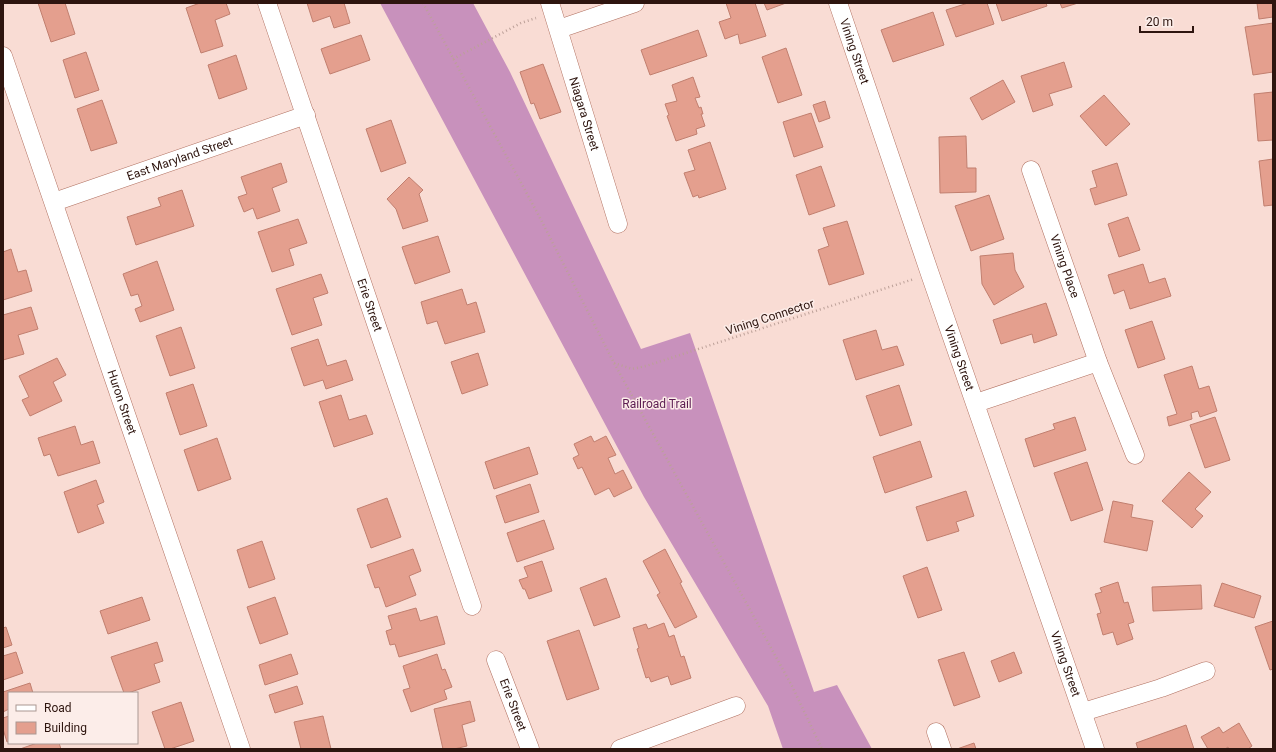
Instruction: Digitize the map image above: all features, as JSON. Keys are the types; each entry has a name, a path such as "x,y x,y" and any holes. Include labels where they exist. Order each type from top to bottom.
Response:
{"street":[{"name":"Erie Street","path":"267,3 472,606"},
{"path":"554,15 635,3"},
{"name":"Vining Street","path":"838,3 930,274 1095,749"},
{"name":"Niagara Street","path":"554,15 618,224"},
{"name":"Huron Street","path":"3,56 242,749"},
{"name":"East Maryland Street","path":"54,202 306,115"},
{"name":"Vining Place","path":"1031,170 1098,362 1135,455"},
{"path":"976,403 1098,362"},
{"name":"Erie Street","path":"496,660 530,749"},
{"name":"Vining Street","path":"1083,712 1161,688 1206,670"},
{"path":"620,749 736,706"},
{"path":"936,732 942,749"}],"path":[{"path":"423,3 538,214 614,363 792,686 822,749"},
{"path":"453,59 521,23 554,15"},
{"name":"Vining Connector","path":"614,363 632,369 646,366 930,274"}],"green space":[{"name":"Railroad Trail","path":"380,3 473,3 510,72 641,349 690,333 814,692 837,685 872,749 783,749 768,706 644,497"}],"building":[{"path":"38,3 65,3 75,34 51,42"},
{"path":"200,3 226,3 230,14 215,20 223,46 201,53 186,8"},
{"path":"307,3 344,3 350,23 334,28 330,16 313,22"},
{"path":"726,3 755,3 766,36 740,44 738,34 725,39 719,22 731,18"},
{"path":"764,3 786,3 767,10"},
{"path":"968,3 987,3 994,24 956,37 946,10"},
{"path":"996,3 1046,3 1047,6 1002,21"},
{"path":"1060,3 1078,3 1062,8"},
{"path":"1257,3 1273,3 1273,17 1259,19"},
{"path":"933,12 944,45 893,62 881,30"},
{"path":"1273,23 1273,72 1253,75 1245,27"},
{"path":"698,30 707,56 650,75 641,50"},
{"path":"361,35 370,60 330,74 321,49"},
{"path":"786,48 802,95 778,103 762,57"},
{"path":"86,52 99,90 75,98 63,60"},
{"path":"236,55 247,89 219,99 208,65"},
{"path":"1064,62 1072,87 1049,94 1053,105 1033,112 1021,76"},
{"path":"543,64 561,112 540,119 534,103 531,104 520,72"},
{"path":"693,77 700,97 695,98 699,108 701,107 703,114 701,114 705,126 696,129 697,134 676,141 667,116 669,115 665,104 677,101 672,85"},
{"path":"1003,80 1015,102 982,120 970,98"},
{"path":"1273,92 1273,140 1258,141 1254,94"},
{"path":"1104,95 1130,124 1106,146 1080,116"},
{"path":"102,100 117,143 91,151 77,109"},
{"path":"825,101 830,118 819,122 813,105"},
{"path":"811,113 823,147 794,157 783,122"},
{"path":"391,120 406,163 381,172 366,129"},
{"path":"966,136 967,168 976,168 976,192 940,193 939,137"},
{"path":"710,142 726,189 699,198 698,195 693,197 684,173 695,170 688,150"},
{"path":"1273,159 1273,205 1264,206 1259,161"},
{"path":"281,163 287,182 272,188 280,211 257,219 253,208 244,212 238,197 247,194 241,177"},
{"path":"1117,163 1127,195 1095,205 1090,189 1097,187 1092,171"},
{"path":"821,166 835,206 809,215 796,175"},
{"path":"409,177 423,190 419,194 428,221 403,229 396,209 387,199"},
{"path":"182,190 194,226 136,245 127,217 161,206 158,198"},
{"path":"989,195 1004,239 971,251 955,206"},
{"path":"1128,217 1140,250 1119,257 1108,224"},
{"path":"298,219 307,243 289,249 294,265 272,272 258,232"},
{"path":"847,221 864,274 829,285 818,250 829,246 823,228"},
{"path":"438,236 450,272 415,284 402,247"},
{"path":"11,249 18,272 26,270 32,291 3,300 3,252"},
{"path":"1013,253 1015,270 1024,287 994,305 982,284 980,256"},
{"path":"157,261 174,310 140,322 135,309 142,306 138,294 131,296 123,274"},
{"path":"1143,264 1149,283 1165,278 1171,296 1130,309 1124,290 1114,294 1108,275"},
{"path":"321,274 328,293 313,298 322,325 292,335 276,289"},
{"path":"462,289 467,305 476,302 485,332 445,344 437,321 427,324 421,302"},
{"path":"1046,303 1057,335 1034,343 1032,334 1001,344 993,320"},
{"path":"31,307 38,329 18,335 24,354 3,360 3,315"},
{"path":"1152,321 1165,359 1138,368 1125,330"},
{"path":"181,327 195,368 170,376 156,336"},
{"path":"876,330 882,350 897,346 904,365 856,380 843,340"},
{"path":"318,339 327,366 346,360 353,380 326,389 323,380 304,386 291,348"},
{"path":"478,353 488,385 462,394 451,362"},
{"path":"57,358 66,375 53,382 62,401 30,416 22,400 29,397 19,376"},
{"path":"1192,366 1199,389 1209,386 1217,411 1200,417 1198,411 1191,413 1192,419 1169,426 1167,417 1177,414 1164,375"},
{"path":"193,384 207,426 180,435 166,393"},
{"path":"899,385 912,425 880,436 866,396"},
{"path":"341,395 349,420 366,415 373,434 334,447 319,402"},
{"path":"1075,417 1086,450 1034,467 1025,439 1055,429 1053,424"},
{"path":"1215,417 1230,460 1205,468 1190,425"},
{"path":"75,426 81,445 93,441 100,463 58,476 50,454 44,456 38,438"},
{"path":"591,436 594,442 606,436 616,455 608,458 615,474 623,470 632,488 614,497 609,488 595,495 582,467 578,469 573,458 579,455 574,444"},
{"path":"217,438 231,479 198,491 184,450"},
{"path":"920,441 932,477 885,493 873,457"},
{"path":"529,447 538,474 494,489 485,462"},
{"path":"1087,462 1103,510 1071,521 1054,473"},
{"path":"1189,472 1211,492 1195,509 1203,516 1192,528 1162,501"},
{"path":"96,480 104,502 97,505 104,523 78,533 64,492"},
{"path":"530,484 539,512 505,523 496,496"},
{"path":"966,491 974,516 956,522 959,531 927,541 916,507"},
{"path":"387,498 401,537 371,548 357,509"},
{"path":"1113,501 1133,505 1131,517 1153,521 1147,551 1104,542"},
{"path":"544,520 554,549 517,562 507,533"},
{"path":"262,541 275,579 249,588 237,550"},
{"path":"413,549 421,571 409,576 416,595 386,607 379,587 375,588 367,565"},
{"path":"665,549 682,582 680,583 697,617 675,628 657,595 660,593 643,561"},
{"path":"542,561 552,591 529,599 519,580 528,577 524,567"},
{"path":"927,567 942,610 918,618 903,576"},
{"path":"606,578 620,617 594,626 580,588"},
{"path":"1118,582 1124,603 1128,602 1134,622 1128,624 1133,639 1117,645 1113,632 1103,635 1097,614 1101,613 1095,594 1102,592 1100,588"},
{"path":"1222,583 1261,596 1254,618 1214,606"},
{"path":"1201,585 1202,609 1153,611 1152,587"},
{"path":"142,597 150,620 108,634 100,611"},
{"path":"275,597 288,634 260,644 247,607"},
{"path":"416,608 420,621 437,616 445,644 399,657 395,644 390,645 386,631 392,629 388,616"},
{"path":"1273,621 1273,669 1270,670 1255,627"},
{"path":"664,623 669,637 674,635 681,657 684,656 691,678 671,685 668,676 651,682 649,677 646,678 637,649 639,648 633,628 646,624 648,629"},
{"path":"6,627 12,645 3,648 3,628"},
{"path":"579,630 599,689 567,700 547,641"},
{"path":"157,642 163,661 154,664 160,682 131,692 124,692 111,657"},
{"path":"16,652 23,673 3,680 3,656"},
{"path":"964,652 980,697 954,706 938,660"},
{"path":"1014,652 1022,673 999,682 991,661"},
{"path":"291,654 298,674 265,685 259,665"},
{"path":"437,654 442,670 445,669 452,687 444,690 447,699 411,712 403,690 410,688 403,666"},
{"path":"30,683 33,692 8,692 8,710 3,712 3,692"},
{"path":"297,686 303,704 275,713 269,695"},
{"path":"470,701 475,721 462,725 467,746 454,749 443,749 434,709"},
{"path":"181,702 194,741 170,749 165,749 152,712"},
{"path":"8,716 7,742 3,729 3,718"},
{"path":"323,716 331,749 301,749 294,722"},
{"path":"1239,723 1252,746 1248,749 1229,749 1228,747 1225,749 1208,749 1201,737 1219,727 1223,733"},
{"path":"1186,725 1194,749 1138,749 1136,743"},
{"path":"974,743 976,749 957,749"},
{"path":"34,744 59,744 61,749 20,749"}]}
